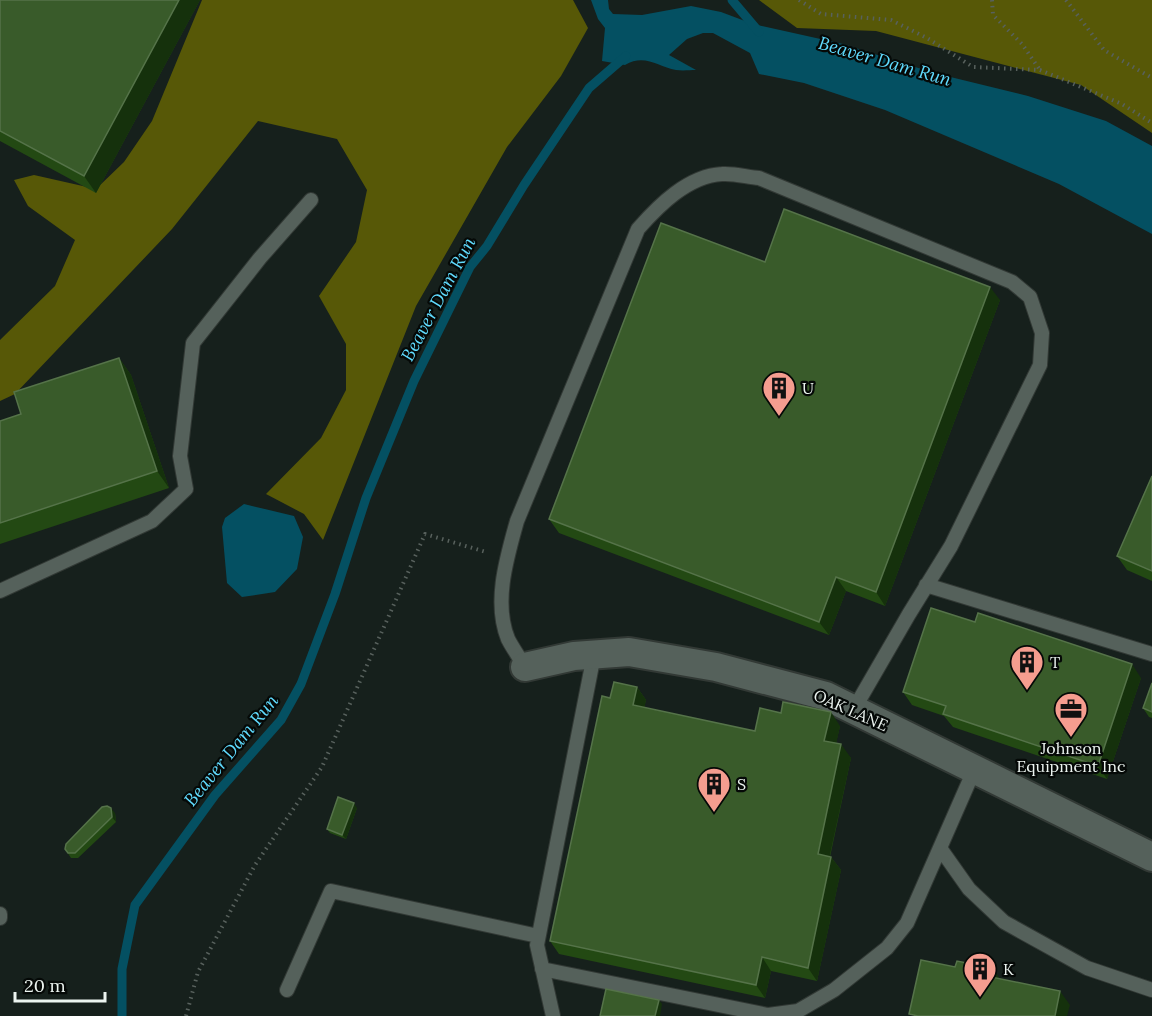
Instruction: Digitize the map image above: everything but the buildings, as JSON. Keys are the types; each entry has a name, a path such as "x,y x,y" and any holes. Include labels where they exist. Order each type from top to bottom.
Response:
{"street":[{"name":"OAK LANE","path":"525,667 574,656 629,652 716,666 826,696 1152,857"}],"lane":[{"path":"525,667 508,638 503,616 502,592 507,559 517,521 638,229 656,208 692,182 722,174 759,178 1012,282 1030,297 1042,333 1040,365 951,546 854,709"},
{"path":"0,591 152,521 186,489 180,456 193,343 260,258 311,200"},
{"path":"926,585 1152,654"},
{"path":"553,1016 537,945 538,936 594,655"},
{"path":"542,969 768,1015 798,1011 834,990 886,948 907,923 975,768"},
{"path":"940,848 969,889 1004,922 1087,968 1152,990"},
{"path":"287,990 331,891 538,936"}],"path":[{"path":"799,0 821,14 891,20 927,38 973,67 1040,70 1122,104 1152,123"},
{"path":"992,0 993,15 1023,44 1040,70"},
{"path":"1066,0 1104,50 1152,78"},
{"path":"186,1016 198,972 255,865 322,767 425,534 507,559"}],"shaded area":[{"path":"202,0 573,0 588,28 561,76 507,147 416,306 323,540 304,514 266,494 321,438 346,390 346,344 319,296 356,242 367,190 337,139 258,121 172,229 15,394 0,401 0,340 55,286 75,240 28,206 14,180 34,175 96,189 124,162 152,121"},
{"path":"759,0 1152,0 1152,133 1081,85 876,31 797,28"}],"water":[{"name":"Beaver Dam Run","path":"591,0 608,0 609,9 613,14 642,15 691,6 721,12 753,24 843,44 934,73 1028,96 1106,121 1152,146 1152,234 1059,184 885,110 804,83 759,74 750,53 713,33 703,33 687,39 669,55 696,70 676,70 639,60 625,65 602,61 605,28 598,19"},
{"path":"244,504 294,516 303,537 297,569 275,592 242,597 227,583 222,527 225,518"}],"waterway":[{"path":"732,0 759,32"},
{"name":"Beaver Dam Run","path":"122,1016 122,969 135,905 215,795 281,720 301,684 335,594 366,498 414,381 470,267 487,246 524,185 589,88 626,56"}],"place":[{"name":"U","path":"779,417"},
{"name":"T","path":"1027,691"},
{"name":"Johnson Equipment Inc","path":"1071,738"},
{"name":"S","path":"714,813"},
{"name":"K","path":"980,998"}]}
